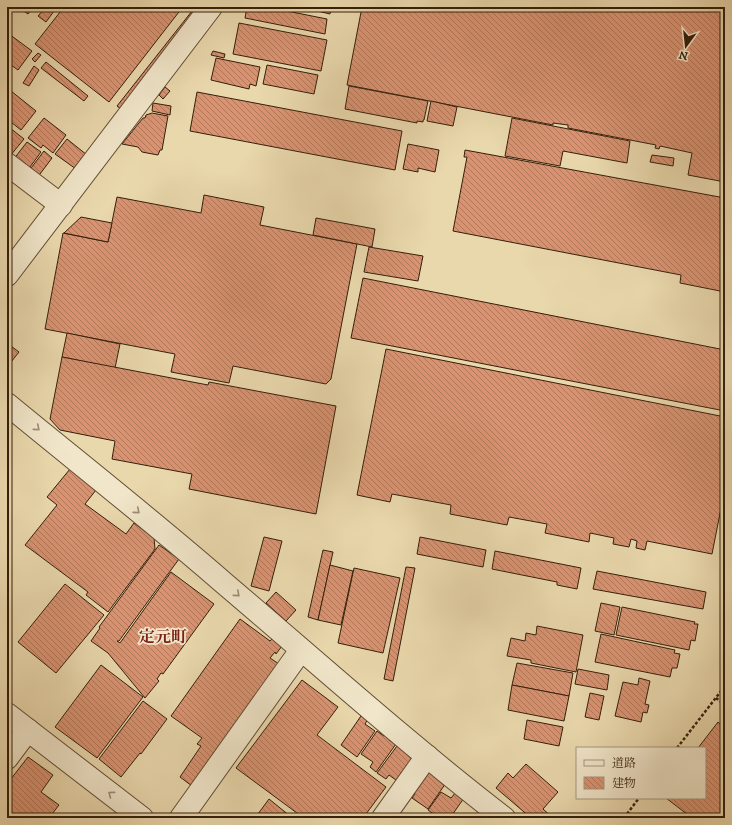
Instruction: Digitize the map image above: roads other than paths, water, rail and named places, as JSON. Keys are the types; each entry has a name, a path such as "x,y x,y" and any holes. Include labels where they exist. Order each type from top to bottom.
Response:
{"street":[{"path":"7,275 211,7"},
{"path":"7,164 61,205"},
{"path":"7,404 225,583 301,650 427,756 504,818"},
{"path":"181,818 301,650"},
{"path":"7,714 142,818"},
{"path":"7,758 28,730"},
{"path":"383,818 427,756"}],"district":[{"name":"定元町","path":"163,636"}]}
